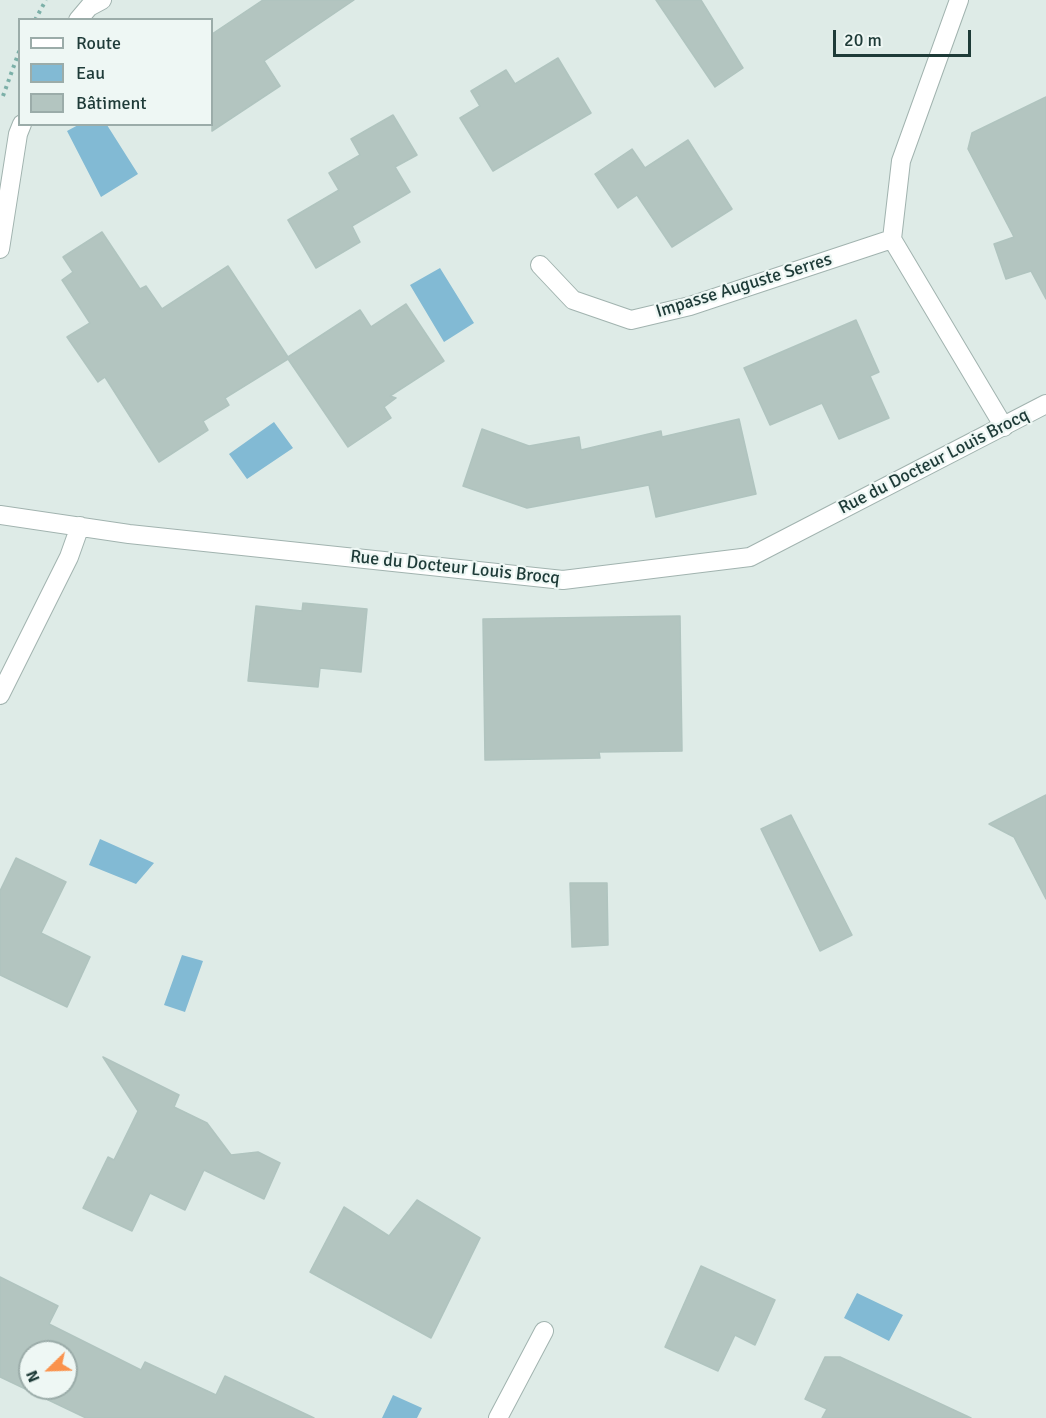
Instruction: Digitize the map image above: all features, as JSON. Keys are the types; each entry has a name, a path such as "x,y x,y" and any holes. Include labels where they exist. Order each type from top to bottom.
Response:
{"street":[{"path":"959,0 901,161 892,239 1004,427"},
{"path":"0,249 21,126"},
{"name":"Impasse Auguste Serres","path":"540,265 573,300 631,320 690,306 892,239"},
{"name":"Rue du Docteur Louis Brocq","path":"0,514 141,535 563,580 750,557 1046,404"},
{"path":"0,695 69,557 80,526"},
{"path":"498,1418 544,1331"}],"path":[{"path":"36,18 46,0"},
{"path":"0,104 18,54"}],"water":[{"path":"76,126 108,126 138,174 101,197 67,131"},
{"path":"440,268 474,323 444,342 410,285"},
{"path":"274,422 293,448 247,479 229,454"},
{"path":"100,839 154,863 136,884 89,865"},
{"path":"182,955 203,961 185,1012 164,1005"},
{"path":"857,1293 903,1315 889,1341 844,1318"},
{"path":"393,1395 422,1408 417,1418 382,1418"}],"building":[{"path":"263,0 354,0 264,61 280,86 212,131 213,33"},
{"path":"656,0 701,0 743,68 715,87"},
{"path":"558,58 591,113 493,171 460,118 480,106 471,91 506,70 515,84"},
{"path":"1046,97 1046,299 1031,271 1006,279 994,244 1014,237 968,149 972,133"},
{"path":"393,115 417,155 395,167 410,192 352,226 360,242 316,268 288,220 339,190 329,173 360,155 351,139"},
{"path":"688,140 732,209 672,247 637,195 618,208 595,174 632,149 645,168"},
{"path":"102,232 140,289 146,286 162,309 228,266 288,357 360,310 371,327 406,304 444,361 390,396 396,398 384,407 391,418 348,447 288,359 225,398 229,405 203,421 208,430 159,462 105,377 98,382 67,337 90,323 62,280 73,272 63,257"},
{"path":"856,320 879,372 870,376 889,418 839,439 822,403 770,425 744,368"},
{"path":"739,419 756,494 656,517 649,485 527,508 463,486 482,429 529,446 579,437 581,450 661,431 662,437"},
{"path":"303,603 367,609 361,672 320,668 318,687 248,681 256,606 302,611"},
{"path":"680,616 682,751 599,752 600,758 485,760 483,619"},
{"path":"1046,795 1046,899 1014,837 989,824"},
{"path":"791,815 852,935 820,951 761,829"},
{"path":"16,858 66,882 41,933 90,957 67,1007 0,975 0,891"},
{"path":"570,883 607,883 608,945 572,947"},
{"path":"103,1057 179,1095 174,1107 207,1123 231,1155 258,1152 280,1163 264,1199 204,1170 185,1210 150,1193 132,1231 83,1208 108,1157 114,1160 138,1111"},
{"path":"417,1200 480,1238 431,1338 310,1272 344,1207 389,1236"},
{"path":"701,1266 775,1300 755,1345 735,1335 718,1371 665,1347"},
{"path":"0,1277 58,1306 49,1324 141,1370 145,1362 216,1395 225,1376 314,1418 86,1418 48,1400 78,1400 78,1340 18,1340 18,1386 0,1377"},
{"path":"825,1357 840,1357 971,1418 822,1418 827,1409 805,1399"}]}
